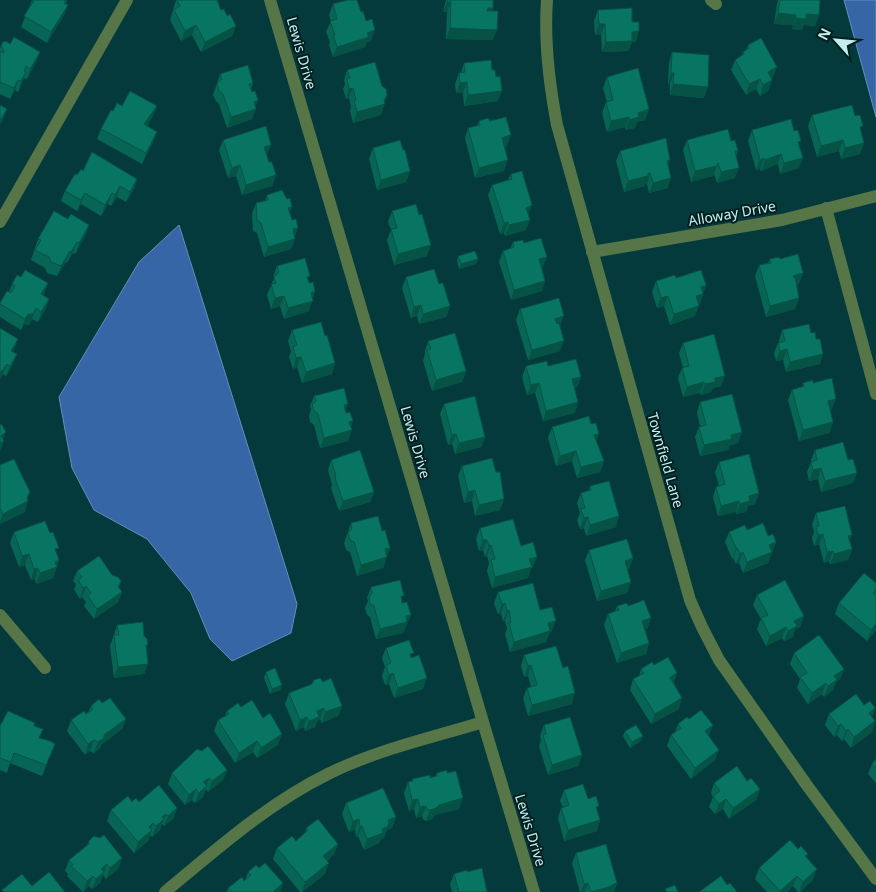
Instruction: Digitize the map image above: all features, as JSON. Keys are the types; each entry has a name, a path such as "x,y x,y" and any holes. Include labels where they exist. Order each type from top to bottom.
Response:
{"street":[{"path":"0,222 127,0"},
{"name":"Lewis Drive","path":"270,0 534,892"},
{"name":"Townfield Lane","path":"547,0 546,48 550,91 557,125 683,579 702,627 719,660 806,784 876,879"},
{"name":"Alloway Drive","path":"592,252 782,220 876,196"},
{"path":"826,208 876,394"},
{"path":"0,615 45,668"},
{"path":"165,892 257,817 306,785 368,757 483,722"}],"water":[{"path":"844,0 876,0 876,117"},
{"path":"179,225 297,604 291,633 232,661 210,639 191,593 147,539 94,510 72,468 59,397 139,262"}],"building":[{"path":"33,0 66,0 64,3 68,5 51,32 24,16"},
{"path":"177,0 217,0 221,10 224,9 227,16 230,14 236,26 205,42 196,25 185,31 174,10 180,6"},
{"path":"347,0 357,0 366,21 372,19 375,30 367,33 369,37 337,47 330,21 337,19 333,4"},
{"path":"447,0 493,0 493,8 488,8 487,11 498,11 497,30 450,28 451,2 447,2"},
{"path":"780,0 820,0 819,15 806,14 806,19 796,18 796,15 778,13"},
{"path":"632,8 632,22 639,22 639,31 632,32 632,41 606,42 605,24 599,24 598,10"},
{"path":"14,37 40,52 30,69 26,66 24,71 26,72 21,81 18,80 14,88 0,82 0,51 3,53 4,51 1,46 3,42 6,41 10,44"},
{"path":"761,38 777,67 768,72 772,80 763,85 760,79 749,84 735,60 744,54 743,52 749,48 748,45"},
{"path":"672,52 709,55 708,87 673,84 674,73 671,73"},
{"path":"491,60 492,70 495,70 496,77 500,76 502,91 468,95 467,82 460,83 459,73 465,72 464,63"},
{"path":"375,62 382,86 386,89 385,104 357,112 353,88 349,89 347,79 350,78 347,70"},
{"path":"248,65 253,83 249,84 252,92 255,91 258,100 254,102 256,109 231,117 223,94 219,91 217,84 222,79 220,74"},
{"path":"638,68 649,109 638,113 639,117 629,120 629,117 611,121 606,102 613,100 607,77"},
{"path":"130,91 157,106 144,124 157,132 146,153 101,129 111,110 113,111 117,103 122,106"},
{"path":"0,105 7,109 0,121"},
{"path":"852,105 855,116 860,115 863,126 860,127 864,143 845,148 843,140 821,146 812,115"},
{"path":"506,117 511,135 502,138 508,160 479,168 468,128 480,125 479,121 488,118 490,121"},
{"path":"791,119 794,131 798,130 801,141 798,142 803,158 784,163 781,154 760,160 752,130"},
{"path":"266,126 271,145 264,147 276,175 246,185 240,165 232,168 223,140"},
{"path":"728,129 731,141 735,140 738,151 735,151 739,168 721,172 718,163 717,166 695,171 687,140"},
{"path":"666,138 670,160 667,161 671,178 653,183 650,173 648,173 648,176 628,181 620,151"},
{"path":"400,140 403,150 405,150 410,171 381,180 373,148"},
{"path":"92,152 137,179 130,192 120,186 115,195 112,193 105,205 85,193 81,200 65,191 75,174 77,175 81,169 83,171"},
{"path":"522,171 532,205 526,208 530,220 509,225 508,222 504,223 492,185 512,179 511,174"},
{"path":"282,190 287,199 290,198 292,207 288,208 292,220 296,219 298,228 293,229 295,239 268,247 261,223 257,220 256,203 268,200 267,195"},
{"path":"416,204 419,215 422,214 431,245 398,254 391,229 397,228 392,211"},
{"path":"54,211 68,219 71,214 89,225 79,243 77,242 61,266 51,262 49,257 35,250 41,240 38,239"},
{"path":"541,238 547,257 539,259 545,281 514,290 503,251 514,247 513,242 523,240 524,243"},
{"path":"475,251 478,259 461,264 458,256"},
{"path":"798,254 803,273 793,276 795,277 799,298 770,306 759,265 771,263 770,259 779,257 780,259"},
{"path":"305,258 310,276 307,277 309,283 313,282 315,291 311,293 313,301 288,308 284,296 275,298 271,284 276,283 274,277 279,272 277,266"},
{"path":"434,269 439,284 443,283 450,306 423,314 421,305 414,307 406,277"},
{"path":"25,270 48,283 41,294 49,299 41,312 36,308 33,314 28,314 25,319 0,303 7,291 11,293 15,286 12,284 17,275 21,277"},
{"path":"701,270 706,285 701,287 703,294 696,296 699,306 674,314 668,296 661,298 656,281 675,275 676,278"},
{"path":"559,298 564,316 555,319 557,324 559,323 564,341 532,350 520,309"},
{"path":"321,322 335,363 306,372 301,357 296,358 293,347 297,345 292,330"},
{"path":"809,324 811,333 815,332 816,339 820,339 823,354 790,362 787,349 780,351 778,343 785,341 782,330"},
{"path":"0,328 18,339 11,351 17,354 10,366 7,364 0,372"},
{"path":"455,333 466,371 436,380 427,350 431,349 428,341"},
{"path":"714,334 725,376 715,378 715,382 705,384 704,382 687,387 682,368 689,366 683,343"},
{"path":"576,359 581,377 572,379 578,402 546,411 539,383 531,385 526,366 547,361 548,366"},
{"path":"832,378 836,399 828,401 833,422 803,430 792,390 804,386 803,383 813,380 813,383"},
{"path":"344,388 348,404 344,405 346,413 350,412 353,421 349,422 352,430 324,438 318,414 314,411 312,405 316,401 314,396"},
{"path":"732,394 742,432 731,435 732,439 704,445 699,427 706,425 700,402"},
{"path":"475,396 485,437 459,443 456,434 452,435 444,404"},
{"path":"589,416 591,424 596,423 599,434 594,435 604,461 581,467 576,451 560,456 552,427"},
{"path":"0,424 6,432 1,436 4,441 0,443"},
{"path":"843,442 848,460 853,459 857,473 825,481 821,468 813,470 811,462 817,460 815,450"},
{"path":"360,450 374,492 343,501 331,460"},
{"path":"749,454 759,493 749,496 750,501 740,504 739,501 721,506 716,487 725,484 719,462"},
{"path":"492,458 496,472 500,472 504,499 479,505 475,490 468,492 462,466"},
{"path":"14,459 30,492 27,497 28,501 3,514 0,508 0,465"},
{"path":"609,481 619,516 590,525 588,517 584,518 581,509 585,508 581,493 591,490 590,486"},
{"path":"845,506 852,535 848,536 852,549 834,554 833,551 827,552 823,534 818,535 816,527 819,526 816,513"},
{"path":"378,516 382,531 385,530 390,548 385,549 387,557 361,565 354,542 350,540 348,533 352,529 351,523"},
{"path":"513,519 521,546 533,542 537,557 529,559 532,567 495,577 491,560 495,559 491,545 489,546 487,540 483,540 480,528"},
{"path":"45,521 50,533 53,532 59,548 55,549 59,560 55,562 57,567 40,573 38,568 34,569 29,554 22,556 14,532"},
{"path":"763,523 768,536 773,534 776,542 769,545 772,552 747,562 743,552 740,554 736,548 729,532 745,525 747,530"},
{"path":"627,539 633,558 625,561 631,582 601,591 589,550"},
{"path":"99,556 112,575 118,577 121,581 118,587 122,592 97,609 88,596 91,593 86,586 83,588 78,580 82,577 77,571"},
{"path":"864,573 876,583 876,590 873,593 876,595 876,624 871,630 839,603"},
{"path":"400,580 404,596 401,596 402,603 407,602 411,615 406,616 407,622 380,629 374,606 370,604 371,587"},
{"path":"785,580 804,616 794,621 797,626 788,631 786,627 770,636 761,618 768,615 757,595"},
{"path":"533,583 540,610 552,607 556,621 548,623 550,631 514,642 509,623 511,623 509,610 507,611 505,603 502,604 498,592"},
{"path":"644,600 651,618 642,621 649,643 621,653 608,614 619,610 617,606 627,603 628,606"},
{"path":"143,622 144,636 147,639 148,645 146,645 148,664 118,667 114,635 119,635 117,625"},
{"path":"819,635 844,669 834,676 837,680 828,686 826,683 812,693 800,677 807,673 794,653"},
{"path":"409,640 414,653 410,654 411,658 419,655 427,678 398,688 393,673 389,675 386,665 391,663 386,648"},
{"path":"556,646 563,668 568,666 575,693 532,705 527,688 537,685 531,665 528,666 524,655"},
{"path":"668,657 677,673 669,678 682,698 655,714 633,679 644,673 641,669 652,662 654,665"},
{"path":"275,668 282,685 272,689 266,672"},
{"path":"320,678 323,682 331,678 342,706 325,712 324,708 317,711 319,717 309,721 307,717 300,720 289,693 312,684 314,680"},
{"path":"856,694 864,705 870,701 875,708 869,713 875,721 854,737 841,724 838,726 829,714"},
{"path":"110,698 126,719 104,735 104,738 98,742 94,740 88,744 71,720 84,711 86,714 93,709 91,706 99,699 102,703"},
{"path":"252,700 263,718 270,713 282,734 261,748 257,741 239,753 218,720 229,714 227,711 238,703 241,707"},
{"path":"701,710 713,725 705,731 719,750 695,768 671,735 681,728 678,724"},
{"path":"8,711 35,723 34,726 43,729 39,738 55,744 46,765 14,753 11,762 0,758 0,726"},
{"path":"570,717 582,755 552,765 543,735 546,734 544,725"},
{"path":"636,725 643,736 632,742 625,731"},
{"path":"208,746 227,770 212,781 209,778 203,782 207,786 199,793 196,789 189,795 172,773 197,749 202,751"},
{"path":"876,759 876,768 872,764"},
{"path":"737,766 747,781 751,778 760,789 733,808 726,799 719,804 713,796 720,791 714,783"},
{"path":"447,770 447,773 456,771 463,798 439,805 430,810 426,806 420,807 418,799 412,800 408,782 413,781 412,779 430,775 430,778 437,776 437,773"},
{"path":"583,784 588,799 596,796 599,806 596,807 600,820 568,830 561,808 569,805 564,790"},
{"path":"159,785 177,808 168,816 166,814 162,817 164,819 156,826 153,823 149,827 152,830 138,842 111,810 128,796 132,802 136,798 139,802"},
{"path":"383,788 396,817 388,820 389,824 387,827 382,829 383,833 367,839 362,826 360,827 359,819 353,821 346,803"},
{"path":"318,819 338,844 323,856 329,863 305,882 277,848 292,836 296,841 308,830 306,828"},
{"path":"104,835 122,858 110,868 107,864 101,869 104,872 96,879 93,876 87,881 71,866 73,865 69,860 89,844 89,841 94,836 100,838"},
{"path":"790,840 798,849 801,846 808,854 805,856 817,869 803,882 797,876 780,891 759,868"},
{"path":"606,844 617,883 591,892 588,883 584,884 576,853"},
{"path":"265,863 283,883 274,892 232,892 228,888 242,877 244,881 251,875 248,872 256,865 259,868"},
{"path":"482,868 487,892 459,892 454,874"},
{"path":"49,872 65,892 4,892 2,890 22,874 32,886"},
{"path":"721,876 727,885 730,883 737,892 699,892"},
{"path":"675,885 678,892 667,892 665,889"}]}
